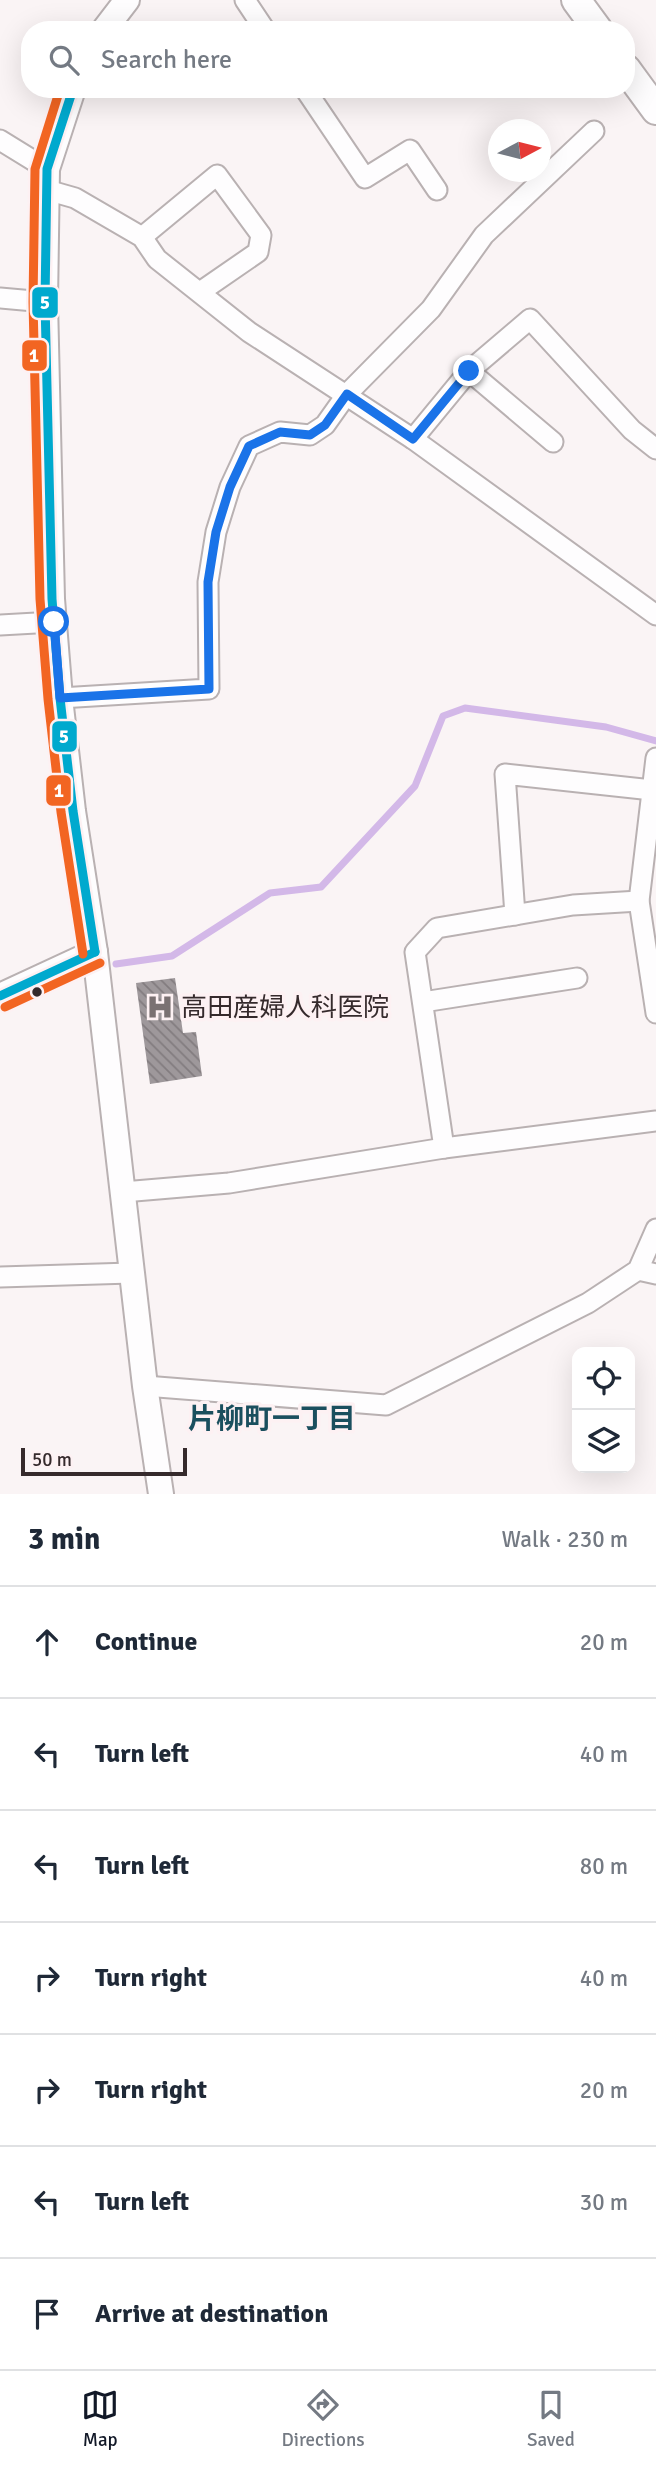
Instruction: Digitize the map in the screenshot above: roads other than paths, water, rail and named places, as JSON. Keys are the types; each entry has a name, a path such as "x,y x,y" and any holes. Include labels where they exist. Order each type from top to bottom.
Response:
{"main road":[{"path":"576,0 591,21"},
{"path":"635,81 656,110"}],"street":[{"path":"111,21 127,0"},
{"path":"244,0 259,21"},
{"path":"70,98 47,180 45,302 54,622 73,811 95,953 131,1273 160,1494"},
{"path":"311,98 365,178 410,150 438,190"},
{"path":"60,698 209,689 208,582 216,532 230,487 249,446 280,432 310,435 325,425 347,394 431,309 484,236 594,131"},
{"path":"0,140 47,180 142,237 158,259 249,332 413,439 656,615"},
{"path":"142,237 217,175 261,235 258,252 200,292"},
{"path":"0,298 45,302"},
{"path":"413,439 469,371 530,319 632,430 656,449"},
{"path":"469,371 553,442"},
{"path":"0,625 54,622"},
{"path":"656,758 654,794 639,901 656,1013"},
{"path":"515,915 506,774 654,794"},
{"path":"444,1148 415,952 437,928 573,905 639,901"},
{"path":"0,996 95,953"},
{"path":"422,1002 577,978"},
{"path":"123,1192 229,1183 444,1148 656,1121"},
{"path":"145,1386 386,1405 647,1272 656,1229"},
{"path":"0,1277 131,1273"}],"waterway":[{"path":"116,964 172,956 270,893 321,887 415,786 443,716 465,708 606,727 656,741"}],"place":[{"name":"高田産婦人科医院","path":"160,1007"}],"district":[{"name":"片柳町一丁目","path":"272,1418"}]}
